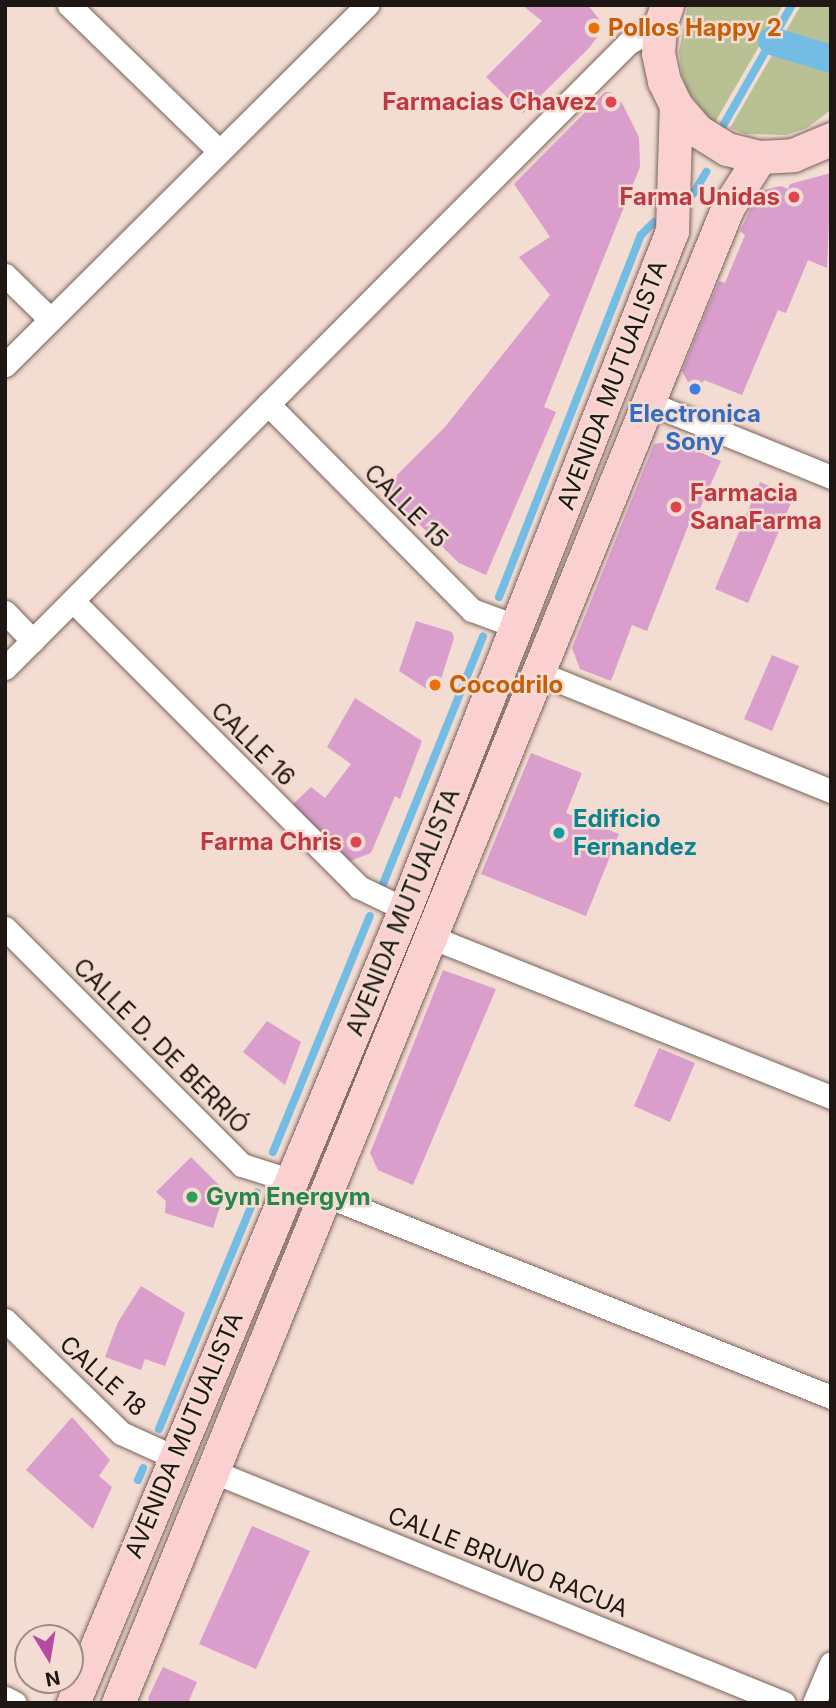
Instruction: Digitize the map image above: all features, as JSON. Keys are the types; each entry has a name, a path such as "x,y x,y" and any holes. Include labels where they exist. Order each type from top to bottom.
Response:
{"main road":[{"path":"663,15 664,81 676,106 698,131 718,143 760,157 793,155 831,139"},
{"name":"AVENIDA MUTUALISTA","path":"73,1703 120,1582 176,1458 405,909 672,231 676,106"},
{"name":"AVENIDA MUTUALISTA","path":"118,1703 327,1196 728,207 760,157"},
{"path":"102,1703 101,1692 130,1611 120,1582"}],"street":[{"path":"69,5 219,151"},
{"path":"5,365 367,5"},
{"path":"5,668 74,602 628,43 663,15"},
{"path":"5,275 50,319"},
{"path":"649,403 831,477"},
{"name":"CALLE 15","path":"268,404 472,610 518,627"},
{"name":"CALLE 16","path":"74,602 359,887 405,909"},
{"path":"5,612 33,641"},
{"path":"539,673 831,791"},
{"name":"CALLE D. DE BERRIÓ","path":"5,928 242,1165 292,1181"},
{"path":"431,937 831,1097"},
{"path":"327,1196 831,1397"},
{"name":"CALLE 18","path":"5,1320 121,1433 176,1458"},
{"name":"CALLE BRUNO RACUA","path":"212,1471 784,1703"},
{"path":"814,1703 831,1663"},
{"path":"5,1698 15,1703"}],"green space":[{"path":"688,5 783,5 714,124 687,90 682,74 679,51"},
{"path":"801,5 831,5 831,110 807,128 786,135 745,134 730,128"}],"building":[{"path":"522,5 588,5 601,22 600,33 589,48 523,113 486,77 542,21"},
{"path":"605,92 612,92 622,103 639,137 640,167 544,407 556,412 486,575 459,563 383,489 445,427 550,295 519,257 550,237 514,184"},
{"path":"831,173 827,268 808,260 786,313 778,310 742,395 704,380 696,397 682,371 719,281 725,283 745,235 740,231 759,191 781,186 788,189 790,184"},
{"path":"673,441 721,461 698,513 694,511 647,631 632,625 611,681 580,669 572,648 654,444"},
{"path":"760,482 794,496 748,603 715,589"},
{"path":"416,621 452,632 454,638 436,695 399,671"},
{"path":"772,655 799,666 772,731 744,719"},
{"path":"355,698 422,741 400,799 395,796 371,853 350,861 292,805 311,787 325,798 351,764 327,747"},
{"path":"531,753 582,773 566,813 619,834 586,916 481,874"},
{"path":"443,970 496,989 413,1185 378,1170 370,1153"},
{"path":"267,1021 301,1042 285,1085 243,1052"},
{"path":"659,1048 695,1063 670,1122 634,1106"},
{"name":"Gym Energym","path":"191,1157 225,1191 213,1228 165,1213 166,1201 156,1192"},
{"path":"141,1286 185,1313 165,1366 145,1359 141,1370 105,1357 118,1322"},
{"path":"72,1417 110,1460 99,1476 112,1487 93,1529 26,1470"},
{"path":"252,1526 310,1551 256,1669 199,1644"},
{"path":"163,1667 197,1682 188,1703 150,1703 148,1698"}],"waterway":[{"path":"724,124 792,5"},
{"path":"772,41 831,59"},
{"path":"693,194 706,172"},
{"path":"499,597 641,235 654,222"},
{"path":"383,884 483,636"},
{"path":"273,1152 370,916"},
{"path":"159,1429 257,1192"},
{"path":"138,1480 143,1468"}],"place":[{"name":"Pollos Happy 2","path":"594,28"},
{"name":"Farmacias Chavez","path":"611,102"},
{"name":"Farma Unidas","path":"794,197"},
{"name":"Electronica Sony","path":"695,389"},
{"name":"Farmacia SanaFarma","path":"676,507"},
{"name":"Cocodrilo","path":"435,685"},
{"name":"Edificio Fernandez","path":"559,833"},
{"name":"Farma Chris","path":"356,842"},
{"name":"Gym Energym","path":"192,1197"}]}
